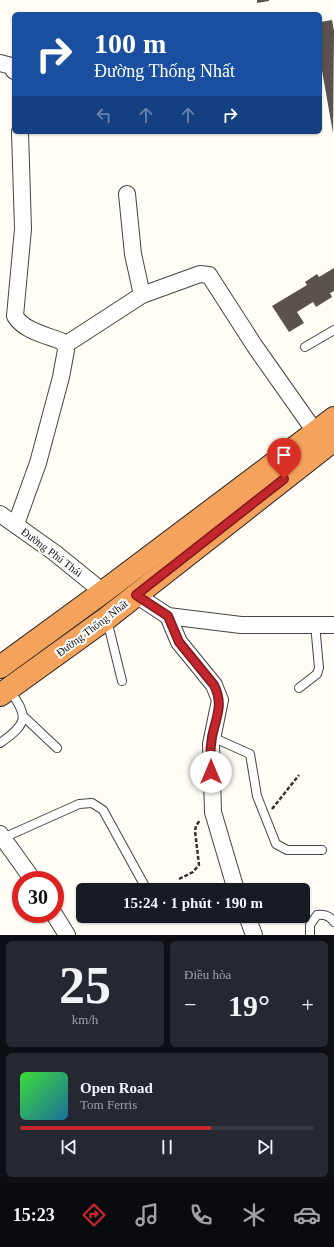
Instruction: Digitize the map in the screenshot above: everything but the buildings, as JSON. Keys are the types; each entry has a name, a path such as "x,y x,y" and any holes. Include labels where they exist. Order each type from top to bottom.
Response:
{"highway":[{"name":"Đường Thống Nhất","path":"4,692 136,595 325,436 334,418"},
{"name":"Đường Thống Nhất","path":"0,667 103,592 325,436"},
{"path":"103,592 113,613"}],"street":[{"path":"16,524 45,440 66,357 65,345 61,341 25,326 15,316 23,229 20,134"},
{"path":"127,194 134,264 142,295"},
{"path":"65,345 142,295 200,274 209,275 254,345 325,436"},
{"name":"Đường Phú Thái","path":"0,514 16,524 103,592"},
{"path":"136,595 168,616 241,625 334,625"},
{"path":"168,616 179,642 214,685 220,700 212,737 210,759 213,812 234,883"},
{"path":"2,836 27,871"},
{"path":"60,923 67,935"},
{"path":"250,923 254,935"}],"lane":[{"path":"305,347 334,330"},
{"path":"113,613 122,681"},
{"path":"299,688 317,674 319,668 315,624"},
{"path":"0,742 15,731 21,724 23,716 22,706 4,692"},
{"path":"23,716 57,748"},
{"path":"212,737 250,754 257,796 276,844 287,850 322,850"},
{"path":"2,836 79,804 97,805 104,810 143,883"},
{"path":"310,935 310,925 316,915 322,914 331,918 334,922"}],"path":[{"path":"266,817 299,775"},
{"path":"179,879 193,872 199,865 196,826 203,817 213,812"}],"route":[{"path":"211,772 211,744 220,700 218,692 179,642 168,616 136,595 284,479"}]}
